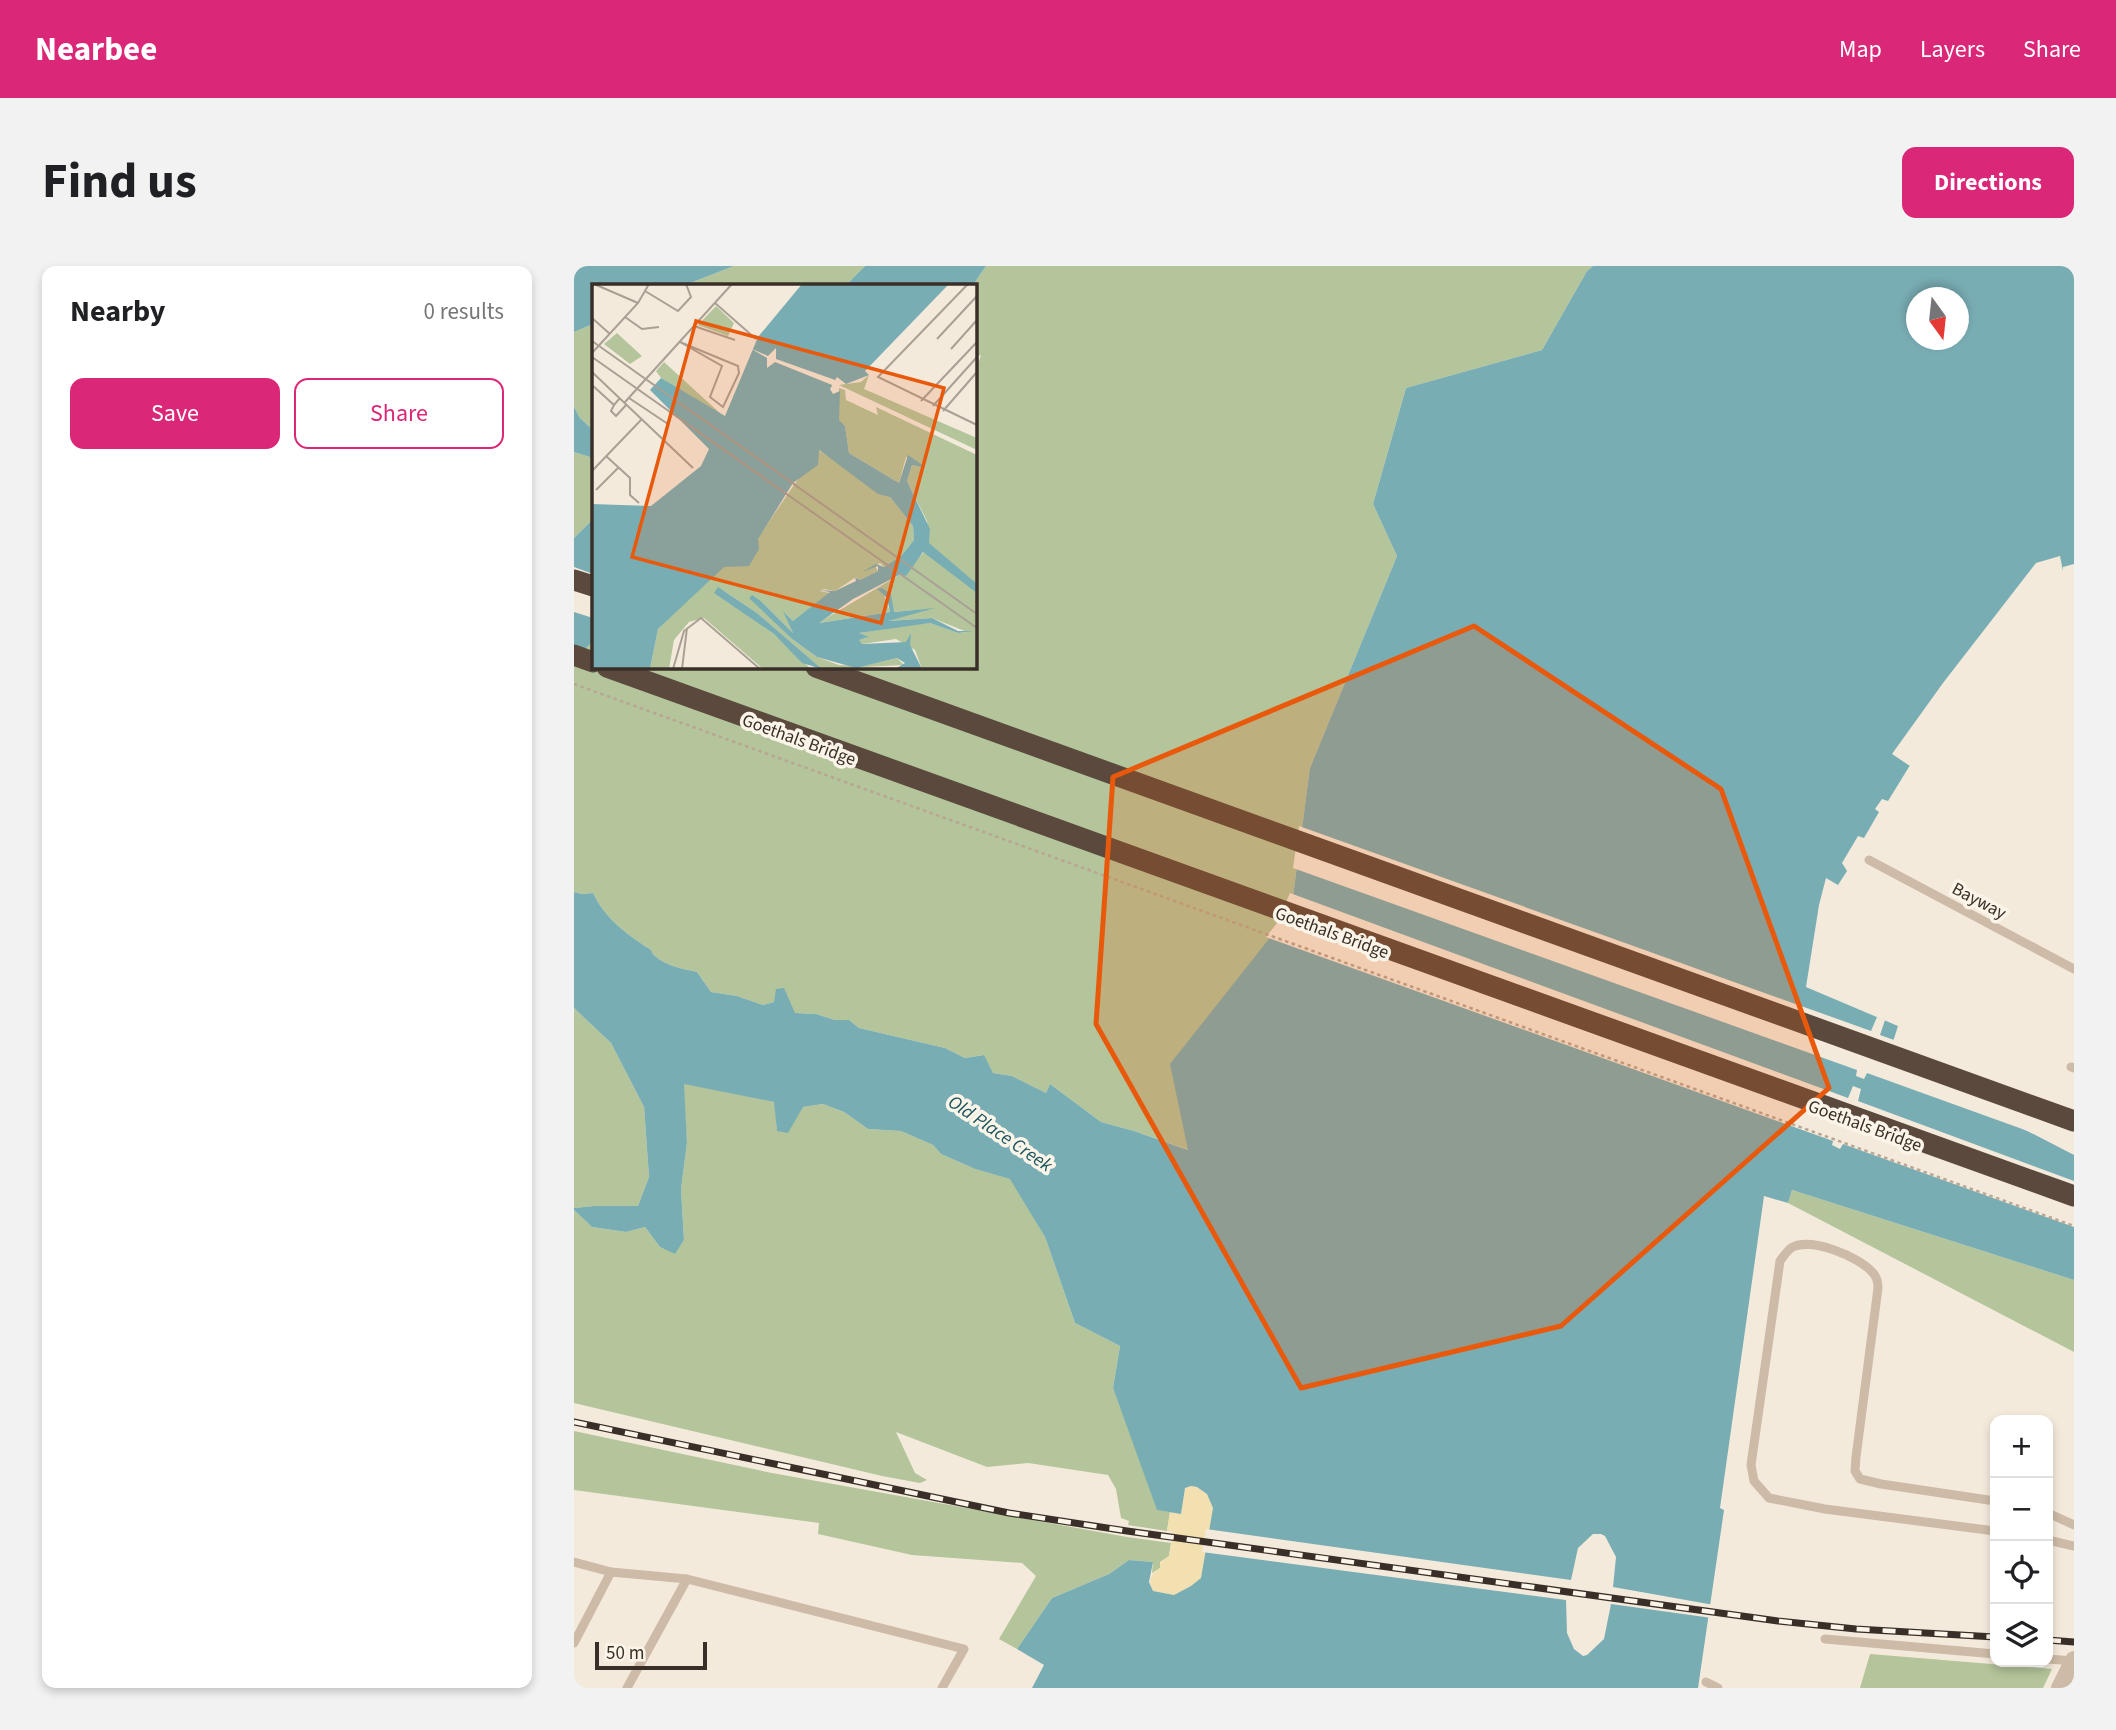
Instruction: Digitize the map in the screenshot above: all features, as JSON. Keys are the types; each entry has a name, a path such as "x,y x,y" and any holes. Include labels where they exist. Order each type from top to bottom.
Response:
{"highway":[{"path":"574,580 592,586"},
{"path":"574,655 592,662"},
{"name":"Goethals Bridge","path":"610,668 2074,1196"},
{"path":"819,668 2074,1121"}],"street":[{"path":"2060,1688 2074,1661"}],"lane":[{"name":"Bayway","path":"1869,860 2074,969"},
{"path":"1990,1500 1881,1485 1860,1479 1855,1471 1856,1457 1877,1281 1873,1273 1857,1261 1833,1250 1801,1245 1790,1248 1780,1261 1751,1465 1754,1481 1769,1498 1825,1509 1990,1530"},
{"path":"2053,1515 2074,1525"},
{"path":"2052,1541 2074,1546"},
{"path":"574,1562 611,1572 687,1578 964,1649 942,1688"},
{"path":"574,1643 611,1572"},
{"path":"626,1688 687,1578"},
{"path":"1825,1639 1990,1654"},
{"path":"2053,1659 2074,1661"},
{"path":"1706,1682 1718,1688"}],"path":[{"name":"Goethals Bridge","path":"574,684 2074,1226"}],"highlighted area":[{"path":"1474,626 1721,789 1829,1088 1561,1326 1301,1388 1096,1024 1113,777"}],"green space":[{"path":"734,266 865,266 847,284 688,284"},
{"path":"986,266 1593,266 1587,271 1542,350 1406,388 1373,504 1397,556 1310,768 1293,896 1189,1150 1101,1122 1050,1084 1046,1093 1012,1076 993,1073 983,1055 965,1058 945,1048 859,1028 849,1020 795,1013 774,1002 763,1005 737,996 711,992 697,972 664,962 624,931 603,910 593,893 574,892 574,661 592,642 592,668 976,668 976,362 981,355 976,357 976,284 974,284"},
{"path":"592,324 592,429 580,418 574,407 574,332"},
{"path":"574,452 592,458 592,520 574,538"},
{"path":"574,1008 611,1043 644,1107 649,1177 638,1206 574,1208"},
{"path":"683,1083 775,1102 777,1131 803,1107 823,1104 844,1112 868,1129 901,1131 933,1145 941,1154 975,1169 1011,1179 1045,1237 1075,1323 1120,1346 1113,1388 1159,1510 1170,1512 1167,1531 1128,1525 1129,1521 1121,1518 1116,1489 1108,1475 1028,1463 987,1467 896,1432 915,1473 927,1480 920,1483 574,1403 574,1210 592,1227 626,1232 645,1227 660,1247 675,1253 684,1240 681,1189 687,1143"},
{"path":"1792,1190 2074,1280 2074,1352 1788,1203"},
{"path":"574,1431 772,1473 1171,1543 1169,1556 1160,1562 1160,1568 1152,1573 1153,1562 1129,1560 1109,1574 1052,1598 1017,1649 999,1639 1036,1576 1022,1563 912,1555 818,1534 819,1523 574,1490"},
{"path":"1870,1654 1990,1664 1990,1667 2052,1669 2043,1688 1860,1688"}],"sand":[{"path":"1191,1486 1207,1494 1213,1508 1201,1578 1174,1595 1153,1591 1151,1578 1160,1568 1160,1563 1169,1556 1173,1532 1167,1531 1170,1512 1181,1514 1185,1488"}],"water":[{"path":"574,266 734,266 688,284 592,284 592,324 574,332"},
{"path":"865,266 986,266 974,284 847,284"},
{"name":"Old Place Creek","path":"1593,266 2074,266 2074,564 2063,567 2063,573 2046,578 1950,694 1936,723 1888,801 1882,799 1875,809 1879,812 1864,838 1858,836 1842,863 1847,871 1838,885 1826,878 1806,987 1898,1026 1891,1048 1913,1072 2074,1155 2074,1280 1792,1190 1788,1203 1764,1196 1720,1508 1724,1510 1698,1688 1032,1688 1044,1665 1017,1649 1052,1598 1109,1574 1129,1560 1153,1562 1149,1582 1153,1591 1174,1595 1201,1578 1213,1508 1207,1494 1191,1486 1185,1488 1181,1514 1157,1510 1113,1388 1120,1346 1075,1323 1045,1237 1010,1179 975,1169 941,1154 933,1145 901,1131 868,1129 844,1112 823,1104 803,1107 788,1133 777,1131 774,1102 684,1084 687,1143 681,1189 684,1240 675,1254 660,1247 645,1227 626,1232 592,1227 574,1210 594,1206 638,1206 649,1177 644,1107 611,1043 574,1008 574,892 593,893 603,910 624,931 664,962 697,972 711,992 737,996 763,1005 774,1002 776,989 784,988 795,1013 849,1020 859,1028 945,1048 965,1058 984,1055 993,1073 1012,1076 1046,1093 1050,1084 1101,1122 1188,1150 1170,1064 1280,925 1293,896 1310,768 1397,556 1373,504 1406,388 1542,350 1587,271"},
{"path":"574,407 580,418 592,429 592,458 574,452"},
{"path":"592,520 592,642 574,661 574,538"}],"pier":[{"path":"2060,556 2064,576 2048,581 1957,690 1913,768 1892,754 2036,563"},
{"path":"574,567 592,574 592,618 574,612"},
{"path":"1299,826 1871,1031 1877,1017 1885,1020 1880,1035 1897,1041 1895,1046 1917,1071 2050,1139 1867,1073 1864,1079 1856,1076 1857,1070 1293,868"},
{"path":"1290,893 1848,1098 1853,1086 1861,1089 1858,1101 2074,1181 2074,1227 1843,1144 1840,1149 1832,1145 1833,1141 1266,937 1277,923"},
{"path":"1206,1529 1571,1580 1578,1548 1593,1534 1601,1534 1605,1536 1616,1557 1613,1587 1714,1605 1712,1618 1611,1604 1604,1639 1583,1656 1574,1649 1567,1633 1566,1600 1202,1552"}],"railway":[{"path":"574,1422 1009,1513 1127,1531 1778,1621 1856,1629 1990,1637"},
{"path":"2053,1640 2074,1642"}]}
